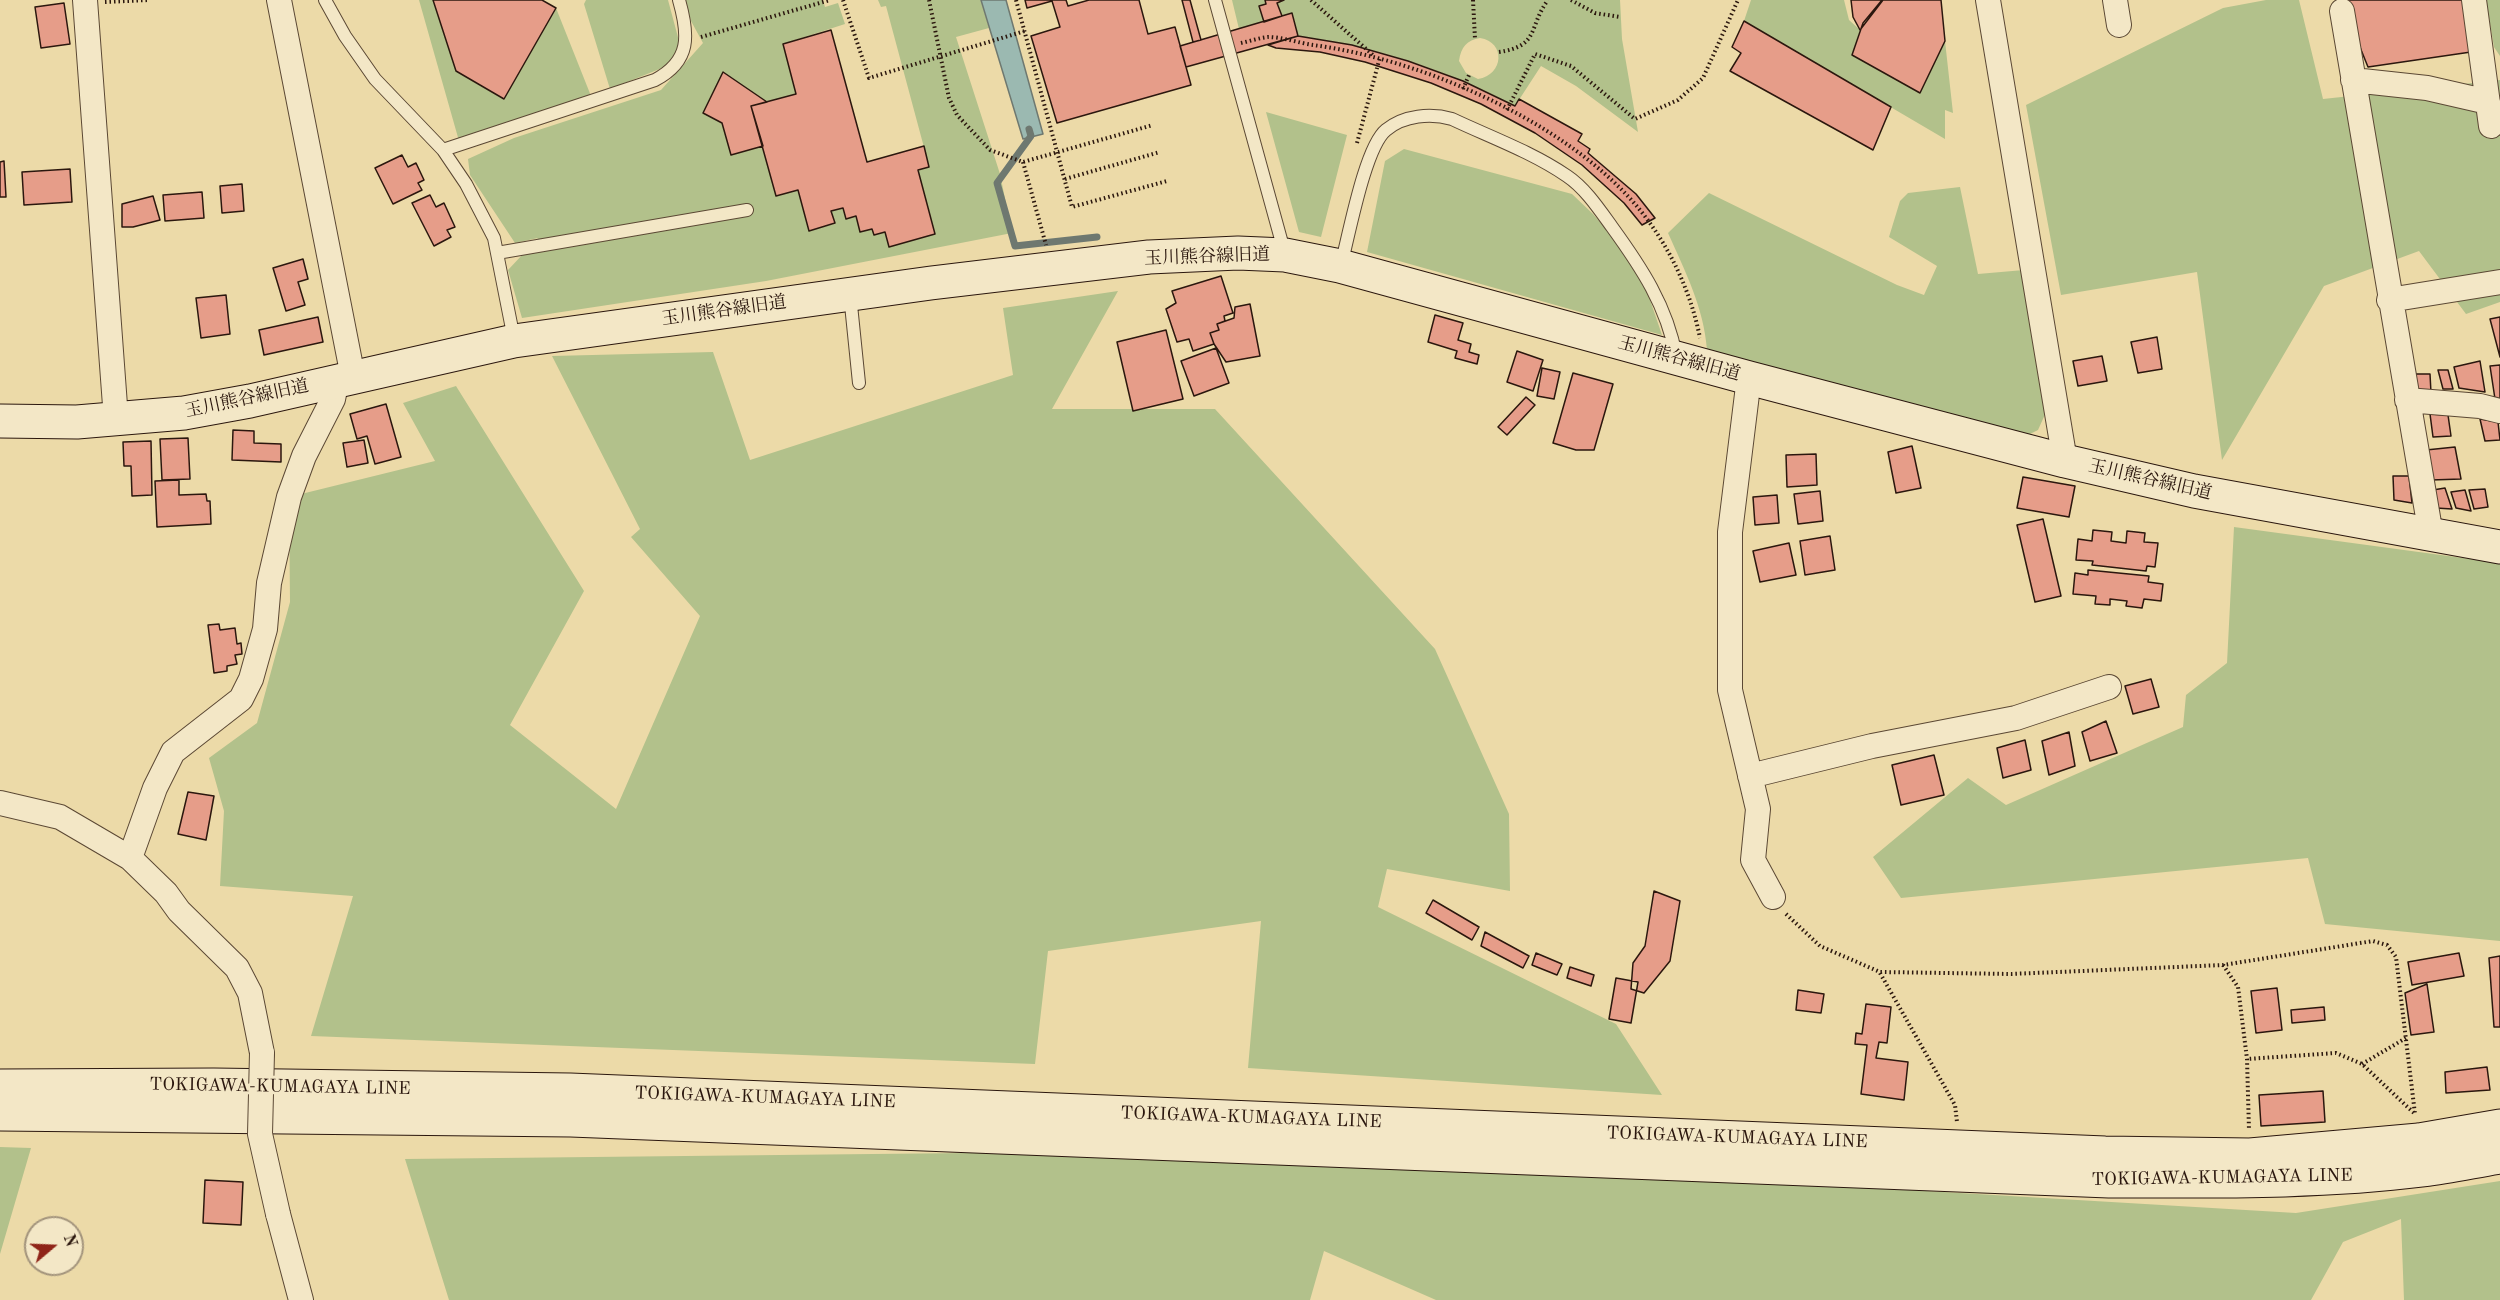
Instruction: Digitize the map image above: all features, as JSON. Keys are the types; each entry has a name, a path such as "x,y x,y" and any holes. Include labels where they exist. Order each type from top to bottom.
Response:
{"main road":[{"name":"玉川熊谷線旧道","path":"0,421 77,422 184,413 250,401 514,341 850,294 1149,257 1238,253 1285,255 1340,266 1688,350 1749,378 2065,461 2194,491 2500,547"},
{"name":"TOKIGAWA-KUMAGAYA LINE","path":"0,1086 213,1085 570,1090 2069,1152 2250,1155 2419,1140 2500,1126"},
{"name":"TOKIGAWA-KUMAGAYA LINE","path":"0,1114 571,1120 2109,1181 2249,1181 2344,1176 2424,1170 2500,1157"}],"street":[{"path":"130,858 155,788 173,752 241,699 250,679 265,629 269,583 289,497 304,456 345,378 279,0"},
{"path":"1988,0 2065,461"},
{"path":"2115,0 2119,26"},
{"path":"2474,0 2491,126"},
{"path":"85,2 116,419"},
{"path":"2342,11 2389,300 2431,535"},
{"path":"2353,80 2427,88 2488,102"},
{"path":"2389,300 2500,282"},
{"path":"1749,378 1730,532 1730,690 1758,809 1753,860 1773,897"},
{"path":"2407,400 2480,406 2500,411"},
{"path":"1750,776 1872,746 2016,718 2109,687"},
{"path":"0,803 60,817 130,858 166,893 179,912 237,968 250,993 262,1053 260,1134 301,1300"}],"lane":[{"path":"325,0 345,36 375,79 443,150 466,184 494,238 514,341"},
{"path":"443,150 655,80 667,74 677,61 686,41 686,23 679,0"},
{"path":"1215,0 1285,255"},
{"path":"1340,266 1369,161 1377,141 1387,129 1412,117 1438,115 1452,119 1539,159 1568,177 1594,202 1637,261 1658,298 1671,331 1688,350"},
{"path":"497,253 747,210"},
{"path":"850,294 860,383"}],"path":[{"path":"85,2 149,0"},
{"path":"686,41 830,0"},
{"path":"843,0 869,78 1025,31"},
{"path":"929,0 949,98 957,115 990,150 1023,162 1153,125"},
{"path":"1016,0 1059,152 1072,207 1167,181"},
{"path":"1311,0 1375,56"},
{"path":"1473,0 1475,39"},
{"path":"1499,52 1527,42 1533,35 1541,9 1548,0"},
{"path":"1571,0 1595,13 1620,17"},
{"path":"1507,110 1535,54 1571,66 1635,119 1678,100 1703,78 1738,0"},
{"path":"1227,46 1269,37 1375,56 1463,89 1560,139 1620,188 1667,249 1683,282 1695,315 1688,350"},
{"path":"1463,89 1469,75"},
{"path":"1065,179 1160,152"},
{"path":"1023,162 1049,254"},
{"path":"1773,897 1777,905 1820,946 1880,972 2011,974 2223,965 2373,941 2387,945 2396,957 2415,1114 2362,1064 2336,1053 2247,1059"},
{"path":"2223,965 2238,987 2247,1059 2250,1155"},
{"path":"1880,972 1955,1105 1957,1124"},
{"path":"2362,1064 2406,1038"}],"green space":[{"path":"419,0 433,0 456,71 503,99 556,8 591,96 459,141"},
{"path":"586,0 668,0 679,41 677,50 667,66 610,89 584,4"},
{"path":"685,0 823,0 825,7 838,3 845,24 783,44 796,94 767,102 723,73 703,113 722,123 731,155 763,146 798,190 809,231 834,224 831,211 843,208 846,219 856,216 860,232 872,229 874,235 885,232 889,247 935,234 918,170 929,166 886,6 881,7 878,0 981,0 989,28 956,37 1000,174 1012,233 766,281 522,318 508,270 538,238 515,243 470,175 468,159 514,138 661,90 703,43 691,21"},
{"path":"1232,0 1265,0 1266,4 1259,6 1264,22 1239,29"},
{"path":"1284,0 1620,0 1622,39 1638,132 1576,86 1541,66 1515,106 1463,81 1410,61 1354,46 1298,36 1293,14 1282,16 1277,3","holes":["1480,38 1488,41 1498,52 1497,65 1487,76 1478,79 1466,73 1459,61 1460,56 1465,45 1472,40"]},
{"path":"1751,0 1844,0 1849,20 1860,30 1852,55 1920,92 1945,41 1953,113 1945,110 1945,139 1744,21"},
{"path":"2266,0 2299,0 2323,99 2500,80 2500,302 2466,314 2419,251 2324,286 2222,460 2197,272 2061,295 2026,105 2223,8"},
{"path":"2486,0 2500,0 2500,56 2494,47"},
{"path":"1266,112 1347,135 1321,237 1299,232"},
{"path":"1404,149 1572,194 1620,245 1648,294 1662,335 1367,252 1385,161"},
{"path":"1960,187 1978,274 2024,270 2047,410 2038,430 2028,435 1707,350 1698,305 1668,233 1709,193 1897,285 1924,295 1937,266 1889,237 1900,201 1908,193"},
{"path":"1118,291 1052,409 1215,409 1435,649 1509,814 1510,891 1387,869 1378,907 1616,1024 1662,1095 1248,1068 1261,921 1048,951 1035,1064 311,1036 353,896 220,886 224,811 209,758 257,723 290,602 289,497 435,461 403,403 456,386 584,591 510,725 616,809 700,616 631,537 640,529 552,356 713,352 750,460 1013,375 1003,308"},
{"path":"2234,527 2500,563 2500,941 2325,924 2308,858 1901,898 1873,857 1968,778 2006,805 2183,727 2186,695 2227,663"},
{"path":"0,1147 31,1148 0,1254"},
{"path":"1060,1152 1725,1179 2296,1213 2500,1181 2500,1300 2404,1300 2401,1219 2343,1242 2311,1300 1436,1300 1324,1251 1310,1300 449,1300 405,1159"}],"water":[{"path":"981,0 1006,0 1043,134 1023,139"}],"building":[{"path":"433,0 542,0 556,8 504,99 456,71"},
{"path":"1025,0 1066,0 1068,6 1089,0 1139,0 1148,34 1175,27 1191,85 1057,123 1031,36 1060,27 1052,1 1027,8"},
{"path":"1182,0 1190,0 1201,40 1193,42"},
{"path":"1265,0 1284,0 1277,3 1282,16 1264,22 1259,6 1266,4"},
{"path":"1851,0 1883,0 1860,30 1853,17"},
{"path":"1882,0 1941,0 1945,41 1920,93 1852,55 1863,23"},
{"path":"2341,0 2464,0 2471,52 2368,67"},
{"path":"64,3 70,44 41,48 35,7"},
{"path":"1292,13 1298,36 1186,67 1180,46"},
{"path":"1744,21 1891,107 1873,150 1730,71 1741,53 1732,47"},
{"path":"831,30 867,162 924,146 929,167 918,170 935,234 889,247 885,232 874,235 872,229 860,232 856,216 846,219 843,208 831,211 835,223 809,231 798,190 776,196 751,106 796,94 783,44"},
{"path":"1298,36 1352,45 1408,61 1463,81 1515,106 1519,99 1582,134 1578,141 1590,149 1588,153 1636,194 1655,218 1642,225 1624,203 1582,165 1535,133 1481,104 1431,83 1365,62 1320,52 1276,48 1268,45"},
{"path":"723,72 767,102 751,106 763,146 731,155 722,123 703,113"},
{"path":"402,155 408,167 416,163 424,180 418,183 422,190 393,204 375,168"},
{"path":"4,161 6,197 0,197 0,162"},
{"path":"70,169 72,202 24,205 22,172"},
{"path":"242,184 244,211 222,213 220,186"},
{"path":"202,192 204,218 165,221 163,195"},
{"path":"430,195 436,207 444,203 455,227 447,230 451,237 434,246 412,203"},
{"path":"153,196 160,220 133,227 122,227 122,204"},
{"path":"303,259 308,279 298,282 305,305 286,311 273,268"},
{"path":"1221,276 1233,313 1224,316 1225,321 1217,324 1219,330 1210,333 1214,344 1193,351 1189,339 1177,342 1166,309 1176,303 1172,291"},
{"path":"226,295 230,334 201,338 196,298"},
{"path":"1250,304 1260,356 1226,362 1214,344 1210,333 1219,330 1217,324 1234,318 1235,307"},
{"path":"1435,315 1463,323 1458,340 1471,344 1469,352 1479,355 1477,364 1455,358 1457,351 1428,342"},
{"path":"318,317 323,342 264,355 259,330"},
{"path":"2500,317 2500,357 2490,319"},
{"path":"1166,330 1183,399 1133,411 1117,342"},
{"path":"2157,337 2162,369 2138,373 2131,342"},
{"path":"1216,348 1229,383 1194,396 1181,361"},
{"path":"1517,351 1543,360 1533,391 1507,382"},
{"path":"2102,356 2107,381 2078,386 2073,361"},
{"path":"2480,361 2485,392 2459,388 2454,367"},
{"path":"2500,365 2500,400 2495,399 2490,366"},
{"path":"1542,368 1560,372 1554,399 1537,396"},
{"path":"2438,370 2448,370 2453,389 2443,389"},
{"path":"1573,373 1613,384 1594,450 1576,450 1553,443"},
{"path":"2416,374 2430,374 2431,393 2416,395"},
{"path":"1526,397 1535,405 1507,435 1498,427"},
{"path":"386,404 401,457 375,464 367,436 357,439 350,414"},
{"path":"2430,414 2448,415 2451,436 2433,437"},
{"path":"2480,419 2498,422 2500,440 2485,441"},
{"path":"233,430 254,431 254,443 281,444 281,462 232,460"},
{"path":"188,438 190,479 162,480 160,439"},
{"path":"364,440 368,463 347,467 343,443"},
{"path":"151,441 152,495 132,496 131,466 124,466 123,442"},
{"path":"1912,446 1921,488 1896,493 1888,452"},
{"path":"2455,447 2461,479 2431,480 2426,450"},
{"path":"1816,454 1817,485 1787,487 1786,455"},
{"path":"2393,476 2409,476 2412,503 2394,500"},
{"path":"2023,477 2075,486 2069,517 2017,508"},
{"path":"179,480 179,495 206,494 207,501 210,501 211,524 157,527 155,481"},
{"path":"2445,488 2452,509 2436,508 2433,490"},
{"path":"2485,489 2488,507 2474,509 2469,490"},
{"path":"2465,490 2471,511 2456,508 2451,492"},
{"path":"1820,491 1823,521 1798,524 1794,494"},
{"path":"1777,495 1779,523 1755,525 1753,497"},
{"path":"2043,519 2061,596 2035,602 2017,525"},
{"path":"2093,530 2112,532 2111,541 2126,543 2127,531 2145,533 2144,542 2158,543 2155,567 2147,566 2146,571 2092,565 2093,561 2076,560 2078,539 2092,541"},
{"path":"1830,536 1835,570 1805,575 1800,541"},
{"path":"1789,543 1796,575 1760,582 1753,551"},
{"path":"2088,570 2149,576 2148,582 2163,584 2161,601 2144,599 2142,608 2126,606 2127,601 2110,599 2110,605 2095,604 2096,596 2073,594 2075,573 2088,575"},
{"path":"219,624 220,630 235,628 237,644 241,643 242,654 235,655 237,664 227,666 227,671 214,673 208,625"},
{"path":"2151,679 2159,707 2133,714 2125,686"},
{"path":"2106,721 2117,753 2090,761 2082,732"},
{"path":"2069,732 2075,766 2049,775 2042,741"},
{"path":"2025,740 2031,770 2003,778 1997,748"},
{"path":"1934,755 1944,795 1901,805 1892,765"},
{"path":"188,792 214,796 206,840 178,834"},
{"path":"1654,891 1680,901 1670,961 1644,993 1631,989 1633,963 1645,946"},
{"path":"1433,900 1479,927 1472,940 1426,913"},
{"path":"1485,932 1529,956 1523,968 1481,946"},
{"path":"1536,953 1562,964 1557,975 1532,965"},
{"path":"2459,953 2464,976 2412,985 2408,962"},
{"path":"2500,956 2500,1027 2494,1027 2489,958"},
{"path":"1570,967 1594,975 1591,986 1567,978"},
{"path":"1616,978 1638,982 1631,1023 1609,1019"},
{"path":"2427,984 2434,1032 2411,1035 2405,993"},
{"path":"2277,988 2282,1030 2256,1033 2251,991"},
{"path":"1798,990 1824,994 1821,1013 1796,1010"},
{"path":"1866,1004 1891,1007 1887,1043 1879,1042 1876,1058 1908,1062 1904,1100 1861,1094 1867,1045 1855,1044 1856,1033 1862,1034"},
{"path":"2324,1007 2325,1020 2292,1023 2291,1010"},
{"path":"2487,1067 2490,1090 2446,1093 2445,1072"},
{"path":"2323,1091 2325,1122 2261,1126 2259,1095"},
{"path":"205,1180 243,1182 241,1225 203,1223"}],"waterway":[{"path":"1029,129 1031,136 997,183 1015,246 1097,237"}]}
